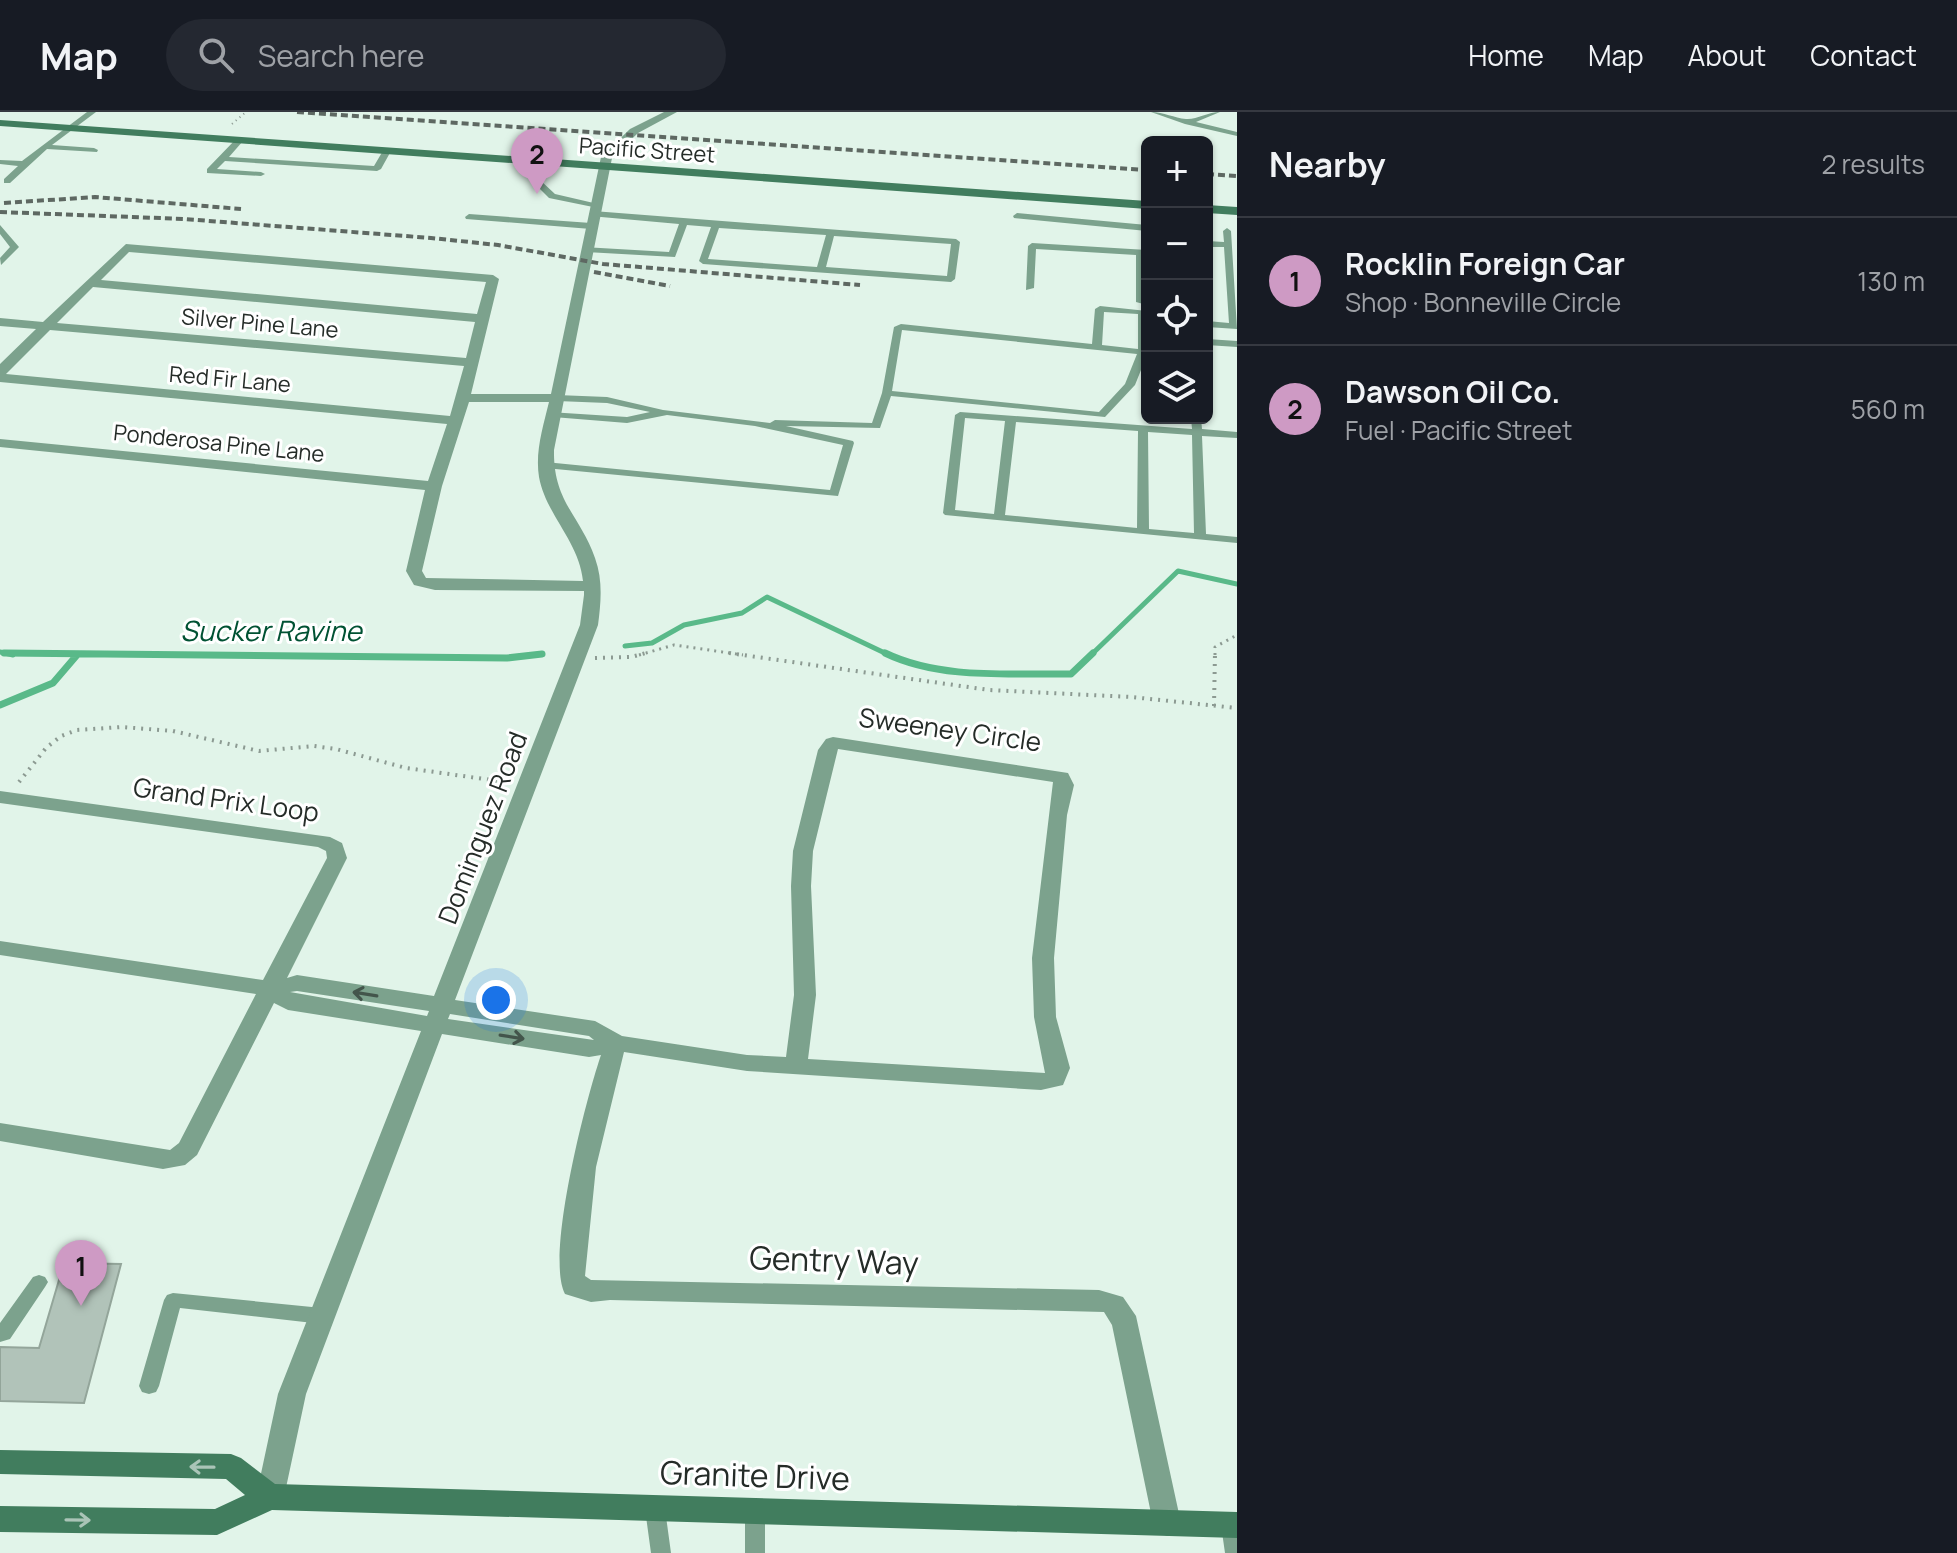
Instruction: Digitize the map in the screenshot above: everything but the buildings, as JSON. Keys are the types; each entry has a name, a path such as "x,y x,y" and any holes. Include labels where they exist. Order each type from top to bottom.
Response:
{"main road":[{"name":"Pacific Street","path":"0,123 1141,205"},
{"path":"1213,209 1237,211"},
{"path":"0,1462 231,1467 270,1497"},
{"name":"Granite Drive","path":"0,1519 217,1522 270,1497 1167,1523 1234,1535"}],"street":[{"path":"604,167 609,153 618,143 647,123 672,112"},
{"name":"Dominguez Road","path":"270,1497 292,1394 589,625 593,586 582,546 550,494 545,465 604,167"},
{"path":"0,375 44,325 126,248 493,279 457,421 434,486 414,571 420,581 435,585 593,586"},
{"path":"89,283 484,319"},
{"name":"Silver Pine Lane","path":"0,322 473,363"},
{"name":"Red Fir Lane","path":"0,375 457,421"},
{"path":"463,398 555,406"},
{"name":"Ponderosa Pine Lane","path":"0,443 434,486"},
{"name":"Sweeney Circle","path":"0,948 270,989 288,1002 438,1015 589,1049 616,1043 747,1063 1041,1082 1055,1079 1058,1068 1047,1019 1043,962 1052,865 1064,785 1061,777 833,743 827,750 803,851 801,886 805,995 796,1066"},
{"name":"Grand Prix Loop","path":"8,792 323,841 335,848 337,858 270,989"},
{"path":"0,1132 163,1160 176,1158 188,1149 270,989"},
{"name":"Gentry Way","path":"616,1043 581,1169 574,1257 569,1272 574,1287 591,1291 1099,1299 1116,1305 1127,1319 1126,1336 1167,1523"}],"lane":[{"path":"7,181 68,128 92,112"},
{"path":"1155,112 1237,134"},
{"path":"1188,122 1216,112"},
{"path":"239,141 210,171 261,174"},
{"path":"45,147 94,150"},
{"path":"223,159 377,169 387,151"},
{"path":"0,162 24,164"},
{"path":"540,163 536,181 552,196 593,215"},
{"path":"1041,218 1042,198"},
{"path":"469,217 593,215 956,242 951,279 703,261 716,225"},
{"path":"1017,216 1141,227"},
{"path":"586,249 672,255 684,222"},
{"path":"0,228 15,247 1,262"},
{"path":"1213,324 1236,326 1227,231"},
{"path":"821,269 831,233"},
{"path":"1213,244 1228,245"},
{"path":"1029,288 1032,246 1141,253"},
{"path":"1097,347 1100,309 1141,312"},
{"path":"755,423 872,427 878,423 887,393 897,329 901,327 1141,352"},
{"path":"1213,342 1237,344"},
{"path":"887,393 1101,415 1130,385 1141,361"},
{"path":"545,465 834,494 849,443 755,423 667,412 607,400 555,406"},
{"path":"555,406 627,420 667,412"},
{"path":"1237,435 1196,424 1143,427 960,415 949,513 1237,540"},
{"path":"999,518 1011,418"},
{"path":"1196,424 1200,537"},
{"path":"1143,427 1143,531"},
{"path":"0,1334 3,1334 39,1282"},
{"path":"149,1386 173,1300 322,1316"},
{"path":"655,1509 661,1553"},
{"path":"755,1512 755,1553"}],"path":[{"path":"1214,706 1215,647 1237,635"},
{"path":"576,657 631,657 674,645 989,690 1118,696 1237,708"},
{"path":"8,792 46,748 61,736 77,730 122,727 173,731 222,745 259,751 325,748 406,768 527,785"}],"waterway":[{"name":"Sucker Ravine","path":"1091,655 1178,571 1237,584"},
{"name":"Sucker Ravine","path":"625,646 652,643 684,625 742,613 767,597 889,655"},
{"name":"Sucker Ravine","path":"0,652 4,653"},
{"name":"Sucker Ravine","path":"4,653 507,658 542,654 535,655"},
{"name":"Sucker Ravine","path":"4,653 13,655"},
{"name":"Sucker Ravine","path":"885,653 929,668 1024,674 1071,674 1093,653"},
{"path":"0,705 53,683 77,655"}],"railway":[{"path":"297,112 1141,170"},
{"path":"1213,174 1237,176"},
{"path":"4,203 95,197 241,209"},
{"path":"0,212 184,219 431,238 498,245 603,264 860,285"},
{"path":"594,272 670,286"}],"place":[{"name":"Dawson Oil Co.","path":"537,194"},
{"name":"Rocklin Foreign Car","path":"81,1306"}]}
